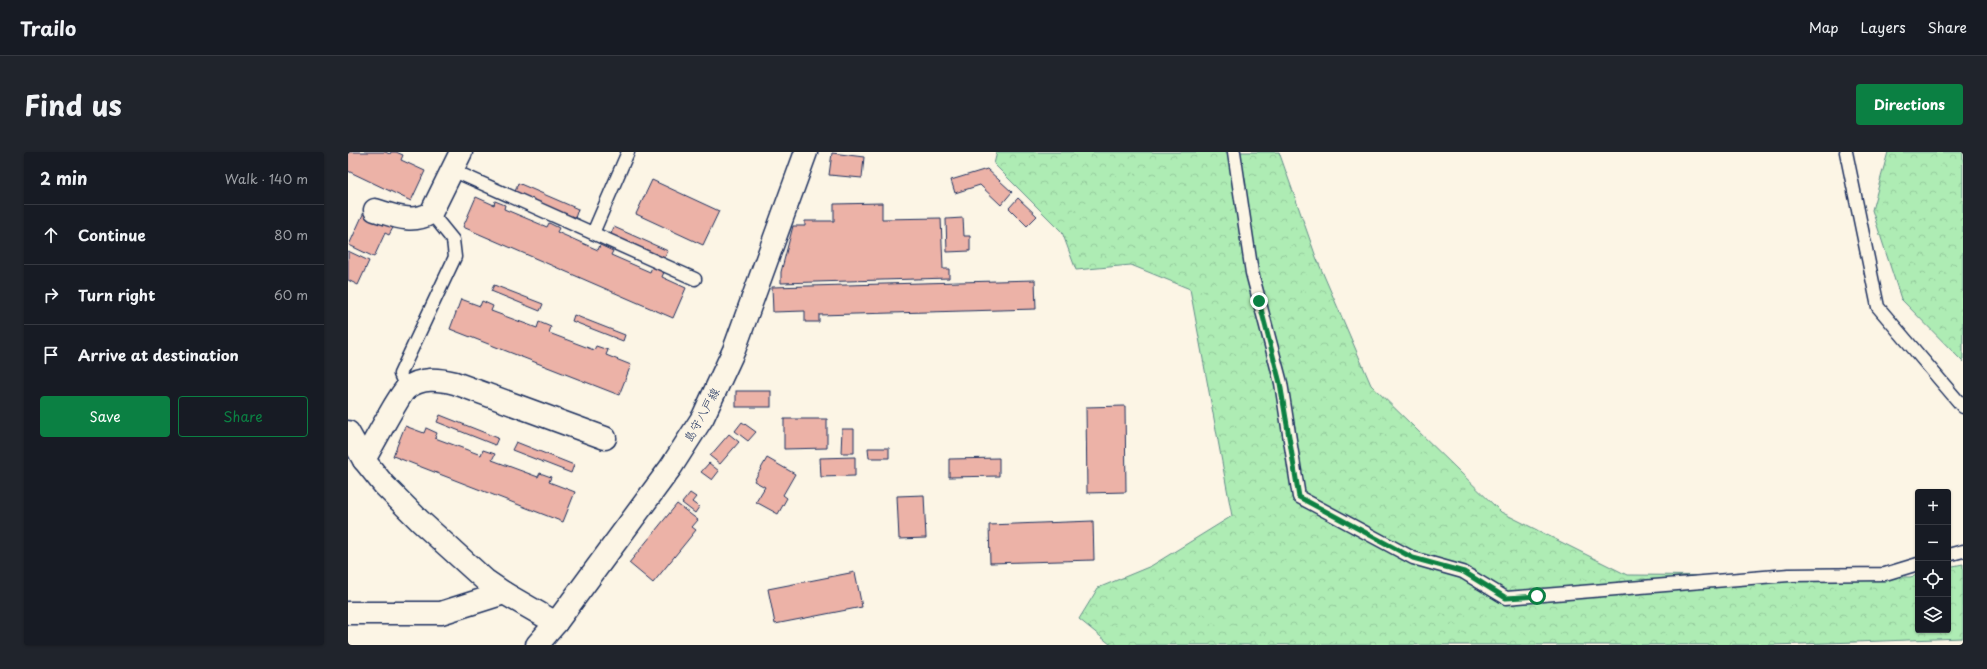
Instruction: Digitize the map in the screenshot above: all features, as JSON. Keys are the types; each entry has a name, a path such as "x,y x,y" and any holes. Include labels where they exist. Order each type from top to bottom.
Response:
{"street":[{"name":"島守八戸線","path":"537,645 556,623 671,467 703,417 734,350 806,152"},
{"path":"375,210 407,220 422,218 431,213 456,161"},
{"path":"364,460 406,388 421,381 438,379 455,383 605,438"},
{"path":"348,432 364,460 384,485 420,521 485,580 504,593 556,623"},
{"path":"348,613 441,612 504,593"}],"lane":[{"path":"593,233 628,152"},
{"path":"1234,152 1252,273 1280,383 1299,497 1413,558 1464,572 1506,598 1789,575 1884,574 1915,565"},
{"path":"1846,152 1878,307 1963,407"},
{"path":"456,161 593,233 695,279"},
{"path":"406,388 400,374 455,257 453,240 431,213"},
{"path":"1951,554 1963,551"}],"green space":[{"path":"997,152 1279,152 1316,257 1371,385 1501,512 1627,575 1910,577 1915,576 1915,633 1951,633 1951,566 1963,564 1963,638 1774,645 1111,645 1079,619 1098,588 1151,566 1232,516 1190,289 1131,265 1076,270 1062,232 994,164"},
{"path":"1888,152 1963,152 1963,362 1901,299 1872,210"}],"building":[{"path":"348,152 385,152 390,154 391,152 396,152 403,155 401,160 425,171 411,201 348,171"},
{"path":"832,153 864,157 862,178 829,175"},
{"path":"987,169 1012,192 1001,205 980,185 955,193 951,180"},
{"path":"652,180 719,211 703,245 636,214"},
{"path":"518,183 578,209 575,218 515,192"},
{"path":"476,197 494,205 495,201 505,205 504,209 547,227 549,223 559,228 557,232 598,250 600,245 613,251 611,255 650,272 652,267 664,272 662,277 686,288 673,318 463,227"},
{"path":"1018,198 1037,216 1027,226 1009,208"},
{"path":"882,203 882,219 941,218 943,269 949,269 949,278 781,283 781,272 793,226 805,226 805,221 834,221 834,204"},
{"path":"364,212 394,226 389,235 385,233 374,257 349,245"},
{"path":"963,218 964,236 970,236 970,251 947,252 946,219"},
{"path":"614,227 668,251 664,259 610,236"},
{"path":"348,251 369,261 358,285 348,280"},
{"path":"1035,280 1036,309 819,315 819,322 805,322 805,311 773,312 772,287"},
{"path":"494,285 543,304 540,311 491,291"},
{"path":"461,299 480,306 482,301 493,306 491,311 537,328 539,322 551,327 549,333 594,350 596,346 608,350 606,355 631,365 619,395 450,329"},
{"path":"574,315 625,335 623,341 572,321"},
{"path":"736,391 771,391 771,407 736,407"},
{"path":"1125,406 1126,492 1087,493 1086,407"},
{"path":"440,415 498,438 495,445 437,422"},
{"path":"784,419 827,419 827,448 784,449"},
{"path":"742,422 756,432 748,441 735,431"},
{"path":"405,426 424,433 426,428 437,433 435,438 481,455 483,450 495,454 492,460 538,477 540,473 551,477 549,482 575,492 563,522 393,456"},
{"path":"842,429 854,429 854,453 841,453"},
{"path":"729,434 739,442 720,464 710,456"},
{"path":"516,442 574,465 571,473 512,450"},
{"path":"868,448 889,448 889,458 869,458"},
{"path":"855,457 855,476 821,477 820,458"},
{"path":"767,458 795,474 783,495 787,498 778,514 756,502 765,487 754,481"},
{"path":"999,458 999,476 949,477 949,459"},
{"path":"709,463 719,471 712,480 701,472"},
{"path":"690,493 696,497 692,502 699,507 695,513 682,503"},
{"path":"924,495 926,538 899,539 897,496"},
{"path":"677,504 698,520 692,527 696,530 653,583 629,563"},
{"path":"1093,521 1094,560 990,563 989,525"},
{"path":"855,572 862,607 775,624 768,589"}],"route":[{"path":"1259,301 1280,383 1299,497 1413,558 1464,572 1506,598 1537,596"}]}
